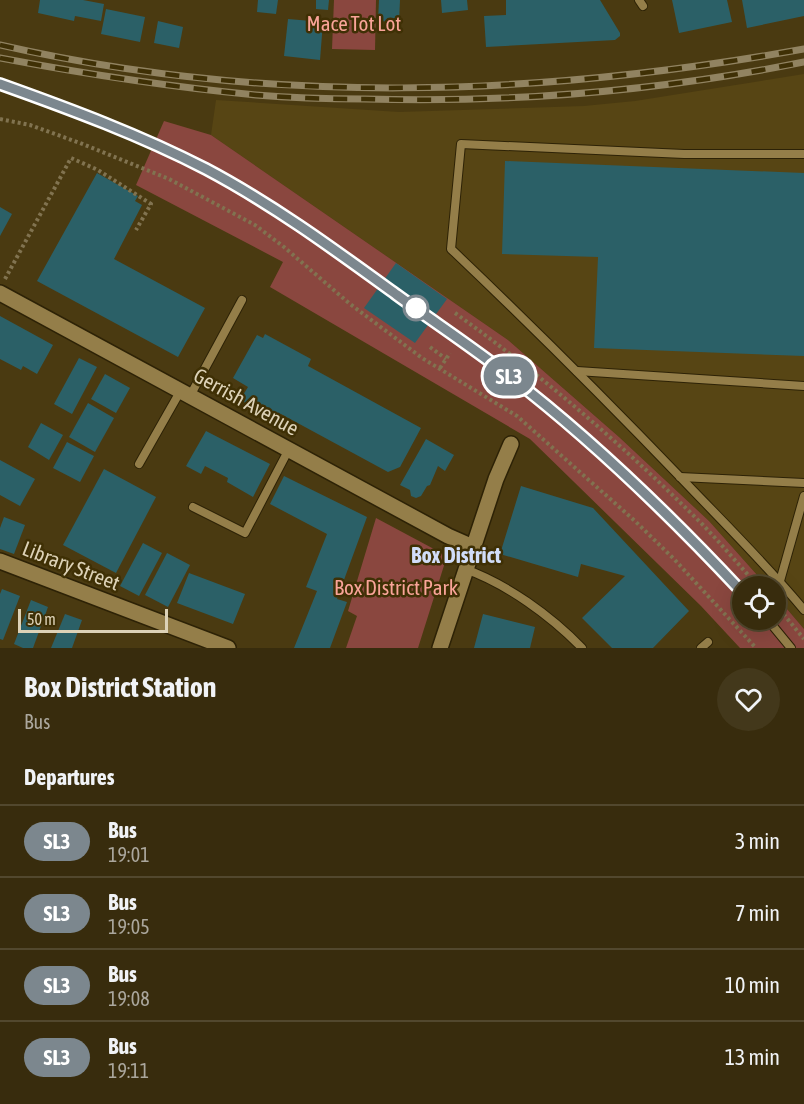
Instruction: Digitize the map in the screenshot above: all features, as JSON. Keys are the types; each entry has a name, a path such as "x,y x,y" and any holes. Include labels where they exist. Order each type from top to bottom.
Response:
{"street":[{"name":"Gerrish Avenue","path":"0,293 448,536 473,546"},
{"path":"440,648 496,479 511,444"},
{"name":"Library Street","path":"0,561 228,648"}],"lane":[{"path":"0,84 132,134 205,169 246,191 302,226 381,283"},
{"path":"775,576 577,371 451,249 461,144 684,154 804,154"},
{"path":"139,464 186,393 242,300"},
{"path":"432,320 508,375 580,434 653,499 732,582"},
{"path":"577,371 804,386"},
{"path":"193,507 245,533 289,449"},
{"path":"680,477 804,483"},
{"path":"781,576 804,496"},
{"path":"465,569 495,582 552,620 582,648"},
{"path":"786,588 804,610"},
{"path":"776,630 791,648"}],"path":[{"path":"0,119 30,125 169,179 255,225 350,304 422,358 517,416 534,430 674,559 756,648"},
{"path":"0,288 72,158 98,170 151,204 136,230"},
{"path":"455,313 471,325"},
{"path":"430,347 446,359"},
{"path":"440,368 450,353"},
{"path":"786,617 804,639"}],"shaded area":[{"path":"804,74 804,629 786,608 786,576 758,576 709,521 619,437 508,340 211,135 216,100 399,112 584,106 635,101"}],"green space":[{"name":"Mace Tot Lot","path":"334,0 376,0 375,50 332,49"},
{"path":"164,121 211,135 508,340 619,437 709,521 758,576 732,576 732,630 786,630 786,608 804,629 804,648 740,648 701,606 530,439 270,287 283,262 136,185"},
{"name":"Box District Park","path":"376,518 447,556 418,648 346,648 357,616 348,611"}],"building":[{"path":"40,0 83,0 104,4 101,21 75,16 74,21 38,13"},
{"path":"258,0 278,0 276,14 257,12"},
{"path":"316,0 329,0 328,10 316,9"},
{"path":"379,0 400,0 399,22 378,21"},
{"path":"441,0 467,0 468,10 442,13"},
{"path":"506,0 600,0 620,36 615,40 486,47 484,16 506,15"},
{"path":"672,0 727,0 732,22 679,33"},
{"path":"742,0 804,0 804,16 747,28"},
{"path":"106,9 145,17 140,42 101,34"},
{"path":"288,19 323,22 320,60 284,56"},
{"path":"158,21 183,27 179,48 154,43"},
{"path":"505,161 804,173 804,356 594,348 598,257 502,254"},
{"path":"97,173 138,196 135,201 142,205 114,259 205,308 178,357 37,281"},
{"path":"0,207 12,214 0,236"},
{"path":"396,263 447,299 415,343 364,308"},
{"path":"0,316 53,345 37,374 23,366 21,370 0,359"},
{"path":"265,334 311,359 308,366 421,428 400,467 388,472 281,414 278,420 240,400 248,387 233,378 257,335 263,338"},
{"path":"79,358 97,367 72,414 54,404"},
{"path":"105,374 130,388 116,413 91,399"},
{"path":"88,403 114,418 95,452 69,437"},
{"path":"41,423 63,435 49,460 28,447"},
{"path":"206,431 270,464 253,497 227,482 228,478 205,466 201,474 186,466"},
{"path":"426,439 454,455 445,471 438,466 430,485 421,496 416,498 411,496 410,490 400,485"},
{"path":"67,442 94,456 80,482 53,468"},
{"path":"0,460 35,479 20,506 0,495"},
{"path":"104,469 156,497 116,573 63,545"},
{"path":"284,476 367,517 337,599 347,602 330,648 294,648 317,591 306,587 327,534 270,504"},
{"path":"521,486 593,508 689,611 653,648 612,648 582,618 625,576 581,564 578,577 500,554"},
{"path":"4,517 25,525 14,554 0,549 0,528"},
{"path":"143,543 162,553 139,596 120,586"},
{"path":"167,553 190,565 168,607 145,595"},
{"path":"189,573 245,594 233,624 177,603"},
{"path":"2,589 20,596 3,640 0,639"},
{"path":"31,600 48,607 33,648 23,648 14,644"},
{"path":"65,614 82,620 72,648 51,648"},
{"path":"483,614 535,627 530,648 474,648"}],"railway":[{"path":"0,45 100,65 201,78 301,86 402,88 502,85 603,77 703,65 804,49"},
{"path":"0,58 128,79 256,95 324,99 420,100 531,97 641,88 804,62"}],"bus line":[{"name":"SL3","path":"0,84 132,134 167,150 238,187 333,247 508,375 580,434 653,499 732,582"}],"district":[{"name":"Box District","path":"456,555"}]}
